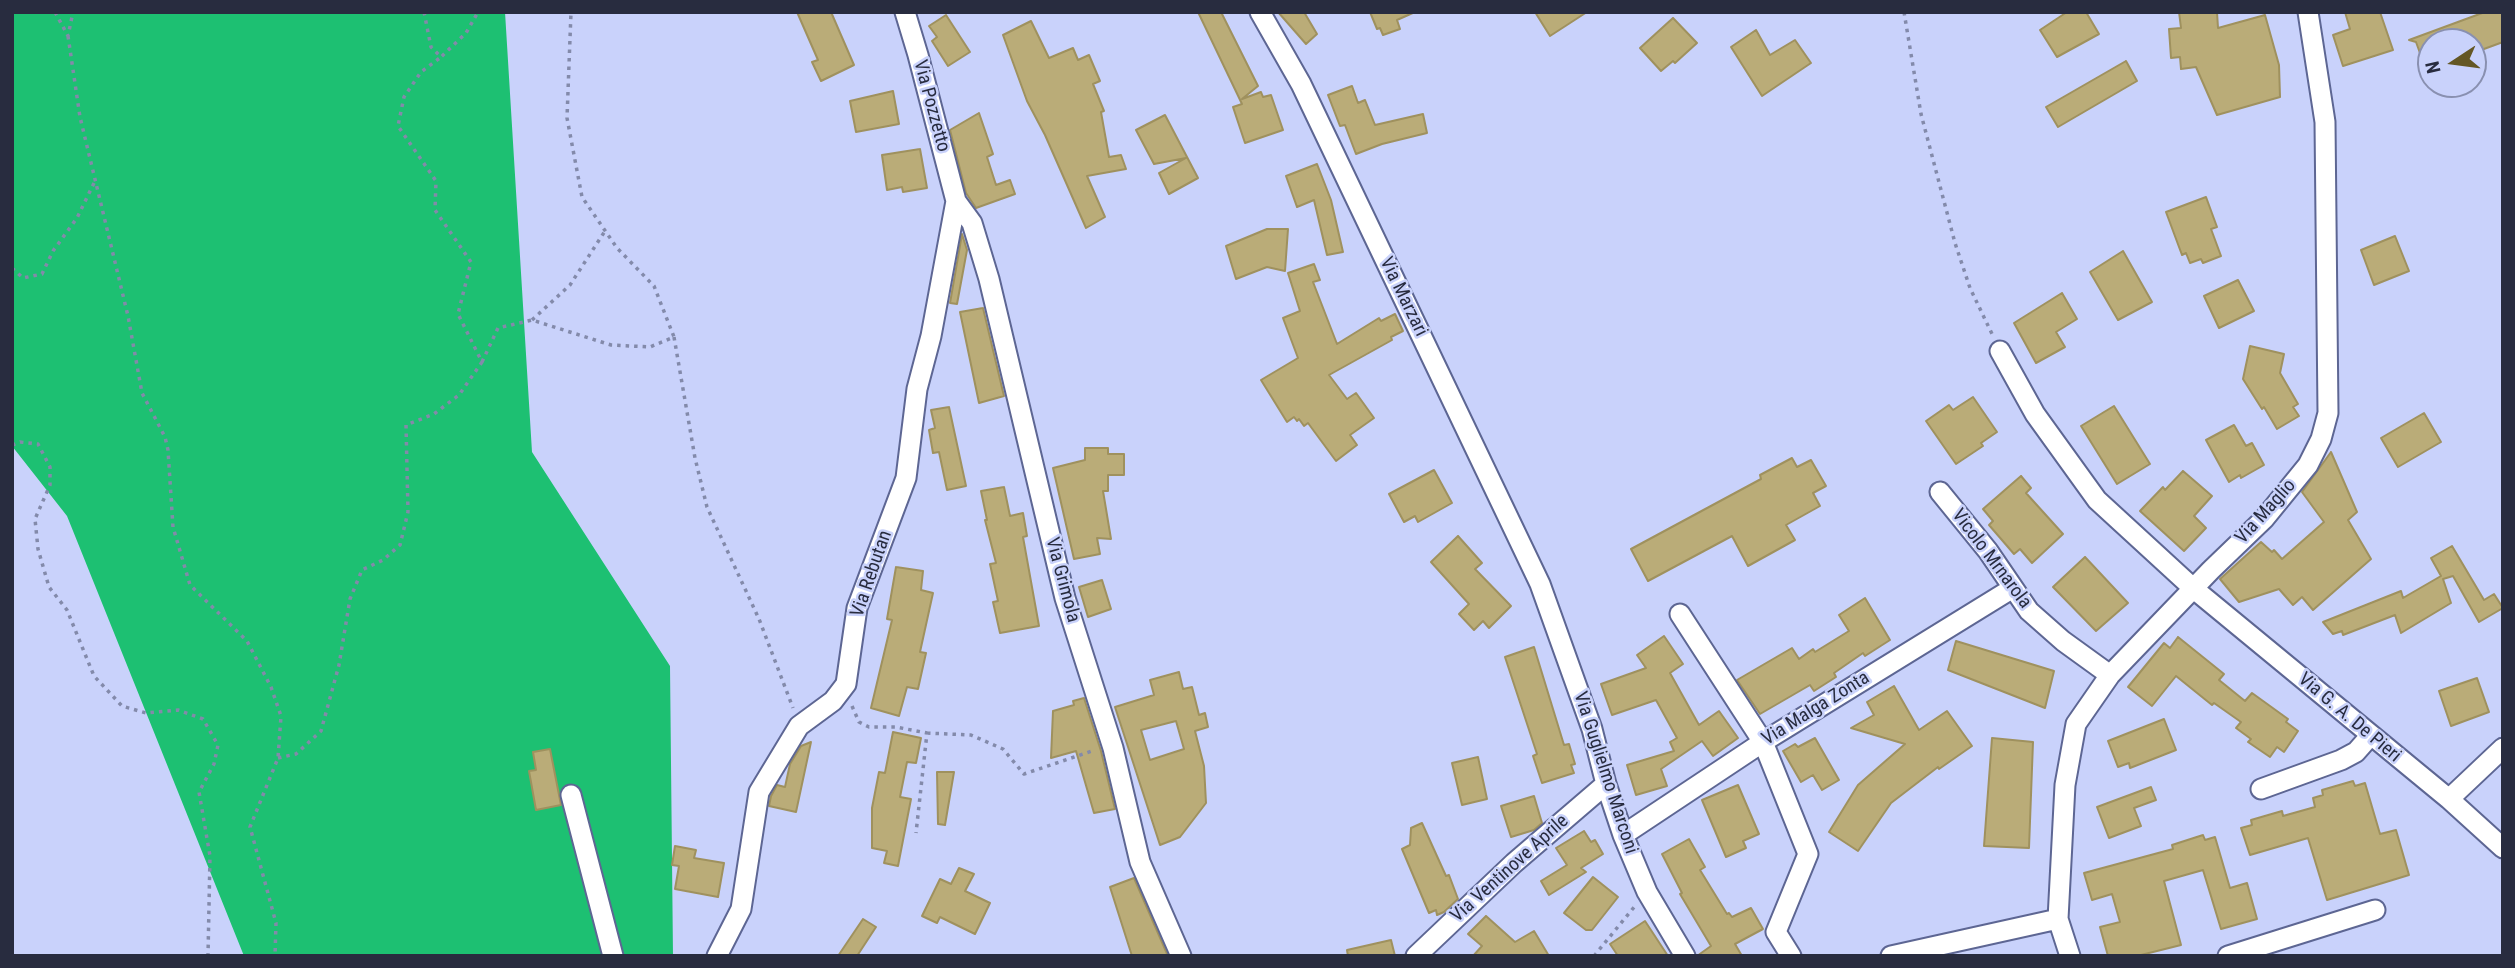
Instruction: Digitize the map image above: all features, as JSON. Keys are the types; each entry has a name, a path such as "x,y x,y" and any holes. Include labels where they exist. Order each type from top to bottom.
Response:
{"street":[{"name":"Via Pozzetto","path":"905,12 956,201"},
{"name":"Via Marzari","path":"1260,12 1301,85 1540,584"},
{"name":"Via Maglio","path":"2070,956 2058,919 2066,785 2076,724 2110,675 2264,519 2308,465 2321,439 2328,413 2325,122 2308,12"},
{"name":"Via Rebutan","path":"846,684 858,608 906,478 917,389 931,337 956,201"},
{"name":"Via Grimola","path":"956,201 972,223 989,279 1065,598 1113,748 1139,862 1181,956"},
{"name":"Via G. A. De Pieri","path":"2000,351 2035,414 2097,500 2194,589 2449,799 2503,848"},
{"name":"Vicolo Mrnarola","path":"1940,492 1988,551 2029,611 2063,641 2110,675"},
{"name":"Via Guglielmo Marconi","path":"1540,584 1592,729 1606,785 1623,835 1647,892 1685,956"},
{"name":"Via Malga Zonta","path":"1623,835 1763,742 2013,588"},
{"path":"1680,614 1763,742 1808,854 1776,932 1791,956"},
{"path":"717,956 741,909 759,792 799,726 833,701 846,684"},
{"path":"2261,789 2341,760 2356,752 2371,735"},
{"path":"2449,799 2503,748"},
{"name":"Via Ventinove Aprile","path":"1416,956 1514,863 1606,785"},
{"path":"571,795 613,956"},
{"path":"2228,956 2375,910"},
{"path":"1891,956 2058,919"}],"path":[{"path":"55,12 68,36 80,117 128,316 142,393 165,437 173,527 190,585 247,641 271,687 281,716 278,758 250,827 275,923 275,956"},
{"path":"68,36 73,12"},
{"path":"424,12 431,47 441,57"},
{"path":"478,12 466,33 421,72 404,97 398,126 436,181 435,210 471,262 458,314 482,362"},
{"path":"570,12 567,118 582,197 617,248 654,286 674,337 695,458 708,507 759,619 799,726"},
{"path":"1904,12 1921,114 1955,243 1970,288 2000,351"},
{"path":"12,268 23,278 42,274 53,251 77,218 95,182"},
{"path":"531,320 570,285 605,231"},
{"path":"278,758 296,754 321,731 339,665 350,599 362,570 383,560 400,545 408,512 406,425 434,414 459,396 482,362 498,327 531,320 611,345 650,347 674,337"},
{"path":"12,445 20,442 38,444 50,467 50,485 36,519 38,549 49,587 67,610 94,676 122,706 146,713 178,710 203,719 218,745 214,764 199,792 210,856 208,956"},
{"path":"846,684 859,722 869,727 896,727 927,733 971,735 1003,749 1024,774 1097,750"},
{"path":"916,832 927,733"},
{"path":"1594,956 1647,892"}],"green space":[{"path":"12,12 505,12 532,452 670,666 673,956 244,956 67,516 12,446"}],"building":[{"path":"797,12 831,12 854,65 821,81 812,62 818,60"},
{"path":"1198,12 1221,12 1258,86 1242,99 1261,92 1263,97 1271,95 1283,130 1245,143 1233,107 1242,104"},
{"path":"1278,12 1304,12 1317,34 1306,44"},
{"path":"1370,12 1415,12 1397,20 1400,29 1383,35 1380,28 1377,29"},
{"path":"1535,12 1587,12 1550,36"},
{"path":"2067,12 2086,12 2099,34 2057,57 2040,30"},
{"path":"2179,12 2217,12 2218,28 2265,15 2279,65 2280,97 2217,115 2196,67 2181,69 2180,57 2171,58 2169,29 2181,28"},
{"path":"2345,12 2380,12 2393,50 2343,66 2333,35 2350,29"},
{"path":"2485,12 2503,12 2503,42 2487,48 2487,28 2442,28"},
{"path":"946,15 970,52 948,66 932,41 937,37 929,26"},
{"path":"1673,18 1697,43 1675,63 1673,61 1661,71 1640,48"},
{"path":"1031,21 1049,58 1073,48 1078,60 1089,55 1100,81 1093,84 1104,111 1101,112 1109,157 1121,155 1126,169 1087,176 1105,217 1086,228 1027,101 1003,35"},
{"path":"1756,30 1770,55 1795,40 1811,63 1762,96 1731,47"},
{"path":"2126,61 2137,81 2058,127 2046,107"},
{"path":"1352,86 1358,103 1365,100 1375,125 1423,114 1427,133 1382,144 1356,154 1345,125 1340,126 1328,95"},
{"path":"893,91 899,124 856,132 850,101"},
{"path":"979,113 993,154 987,157 996,185 1010,180 1015,194 976,208 966,193 950,130"},
{"path":"1165,115 1198,178 1169,194 1159,173 1186,158 1154,164 1136,130"},
{"path":"920,149 927,188 903,192 902,187 887,190 882,155"},
{"path":"1317,164 1331,200 1343,252 1327,255 1314,200 1297,207 1286,176"},
{"path":"2206,197 2217,227 2211,229 2221,256 2203,263 2201,259 2190,263 2186,253 2182,255 2166,212"},
{"path":"1267,229 1288,229 1285,271 1267,267 1236,279 1226,246"},
{"path":"962,234 967,250 957,304 950,303"},
{"path":"2395,236 2409,271 2374,285 2361,250"},
{"path":"2123,251 2152,302 2118,320 2090,272"},
{"path":"1314,264 1320,280 1313,282 1337,344 1379,318 1381,321 1395,314 1403,331 1391,337 1392,340 1329,375 1347,399 1356,393 1374,418 1350,435 1357,445 1336,461 1308,423 1304,426 1294,417 1287,422 1261,380 1298,358 1283,318 1300,311 1288,273"},
{"path":"2238,280 2254,311 2219,328 2204,296"},
{"path":"2062,293 2077,319 2056,332 2065,347 2036,363 2014,323"},
{"path":"983,308 1004,396 979,403 960,312"},
{"path":"2250,346 2284,354 2280,373 2298,404 2293,407 2299,416 2277,429 2243,379"},
{"path":"1973,397 1997,432 1981,443 1983,446 1956,464 1926,421 1949,405 1953,410"},
{"path":"2114,406 2150,464 2117,484 2081,426"},
{"path":"949,407 966,486 947,490 939,452 933,453 929,430 935,428 931,410"},
{"path":"2424,413 2441,442 2398,467 2381,438"},
{"path":"2234,425 2246,446 2252,443 2264,465 2229,482 2206,440"},
{"path":"1085,448 1108,448 1108,454 1124,454 1124,475 1108,475 1108,491 1103,491 1111,539 1097,538 1100,554 1074,559 1053,468 1085,460"},
{"path":"2331,452 2357,512 2348,520 2371,559 2313,610 2302,597 2293,605 2279,589 2239,602 2220,579 2261,542 2282,559 2324,522 2302,492"},
{"path":"1792,458 1797,467 1811,460 1826,486 1813,493 1820,506 1786,525 1795,540 1748,566 1732,536 1648,581 1631,549 1761,479 1760,475"},
{"path":"1434,470 1452,503 1418,522 1415,516 1404,522 1389,494"},
{"path":"2183,471 2212,496 2194,516 2206,528 2184,551 2140,511"},
{"path":"2021,476 2031,488 2026,493 2063,534 2032,563 2020,549 2014,554 1989,525 1993,521 1983,509"},
{"path":"1004,487 1010,516 1023,513 1027,536 1023,537 1039,626 1000,633 993,602 998,601 990,564 996,563 981,491"},
{"path":"1458,536 1482,563 1475,569 1511,606 1489,628 1483,621 1474,630 1459,614 1469,604 1431,562"},
{"path":"2452,546 2484,600 2494,594 2503,608 2479,622 2453,576 2443,579 2451,603 2401,633 2395,615 2343,635 2342,631 2333,634 2323,622 2401,591 2403,598 2441,576 2431,558"},
{"path":"2085,557 2128,603 2096,631 2053,587"},
{"path":"896,567 923,571 921,590 933,593 920,652 926,653 918,689 907,687 899,716 871,708 892,620 887,619"},
{"path":"1102,580 1111,609 1088,617 1079,587"},
{"path":"1865,598 1890,640 1865,656 1863,653 1834,673 1836,677 1814,691 1810,685 1760,714 1737,680 1792,648 1799,659 1849,631 1839,615"},
{"path":"1664,636 1683,664 1670,673 1699,725 1719,711 1738,738 1713,756 1702,741 1661,769 1667,786 1636,795 1627,765 1674,751 1670,742 1677,738 1656,700 1612,715 1601,684 1646,668 1637,655"},
{"path":"2178,637 2224,674 2219,680 2245,701 2252,693 2288,719 2286,722 2298,731 2284,752 2277,747 2270,757 2248,742 2251,739 2236,728 2241,722 2214,703 2212,705 2176,676 2152,706 2128,687 2164,643 2170,648"},
{"path":"1956,641 2054,671 2045,708 1948,670"},
{"path":"1534,647 1564,745 1569,744 1575,764 1571,765 1574,773 1542,783 1533,756 1537,754 1505,657"},
{"path":"1179,672 1183,689 1192,687 1199,715 1205,713 1208,727 1195,731 1204,766 1206,803 1180,837 1160,845 1115,707 1154,695 1150,680","holes":["1176,721 1184,749 1150,760 1141,730"]},
{"path":"2477,678 2489,712 2451,726 2439,691"},
{"path":"1894,686 1919,730 1947,711 1972,746 1939,769 1938,767 1891,803 1858,851 1829,832 1858,785 1905,744 1851,728 1874,715 1867,702"},
{"path":"1084,698 1101,751 1115,809 1094,813 1076,751 1051,758 1053,711 1074,705 1073,701"},
{"path":"2164,719 2176,750 2130,768 2129,763 2118,767 2108,741"},
{"path":"893,732 921,738 916,763 907,762 900,797 911,799 898,866 884,863 887,851 872,848 872,808 879,772 885,773"},
{"path":"1815,738 1839,780 1822,790 1813,775 1801,782 1783,751"},
{"path":"1992,738 2033,742 2029,848 1984,846"},
{"path":"811,742 796,812 769,806 777,785 785,787 790,764 801,746"},
{"path":"550,749 561,805 536,810 529,771 536,770 533,752"},
{"path":"1478,757 1487,799 1462,805 1452,763"},
{"path":"937,772 954,772 945,825 938,824"},
{"path":"2353,781 2355,786 2365,783 2380,834 2396,830 2409,875 2327,900 2308,838 2250,855 2241,828 2252,825 2251,820 2282,811 2283,816 2315,807 2313,798 2323,795 2322,790"},
{"path":"1738,785 1759,834 1743,841 1746,848 1726,857 1702,800"},
{"path":"2151,787 2156,800 2134,808 2141,826 2109,838 2097,807"},
{"path":"1534,796 1542,823 1534,830 1511,837 1501,806"},
{"path":"1422,823 1446,876 1449,875 1458,899 1437,915 1436,910 1429,913 1402,849 1410,845 1411,828"},
{"path":"1584,831 1591,842 1595,840 1603,854 1581,868 1586,872 1549,895 1541,881 1567,865 1556,848"},
{"path":"2203,835 2205,840 2215,837 2230,888 2247,883 2257,919 2221,929 2203,870 2164,881 2181,945 2137,956 2108,956 2100,927 2120,922 2112,894 2092,900 2084,873 2173,849 2172,845"},
{"path":"1689,839 1705,867 1700,870 1727,914 1732,917 1751,908 1763,929 1735,944 1742,956 1697,956 1711,946 1680,894 1682,893 1662,854"},
{"path":"675,846 696,850 694,858 724,863 718,897 675,889 679,866 672,865"},
{"path":"959,868 974,874 965,891 990,903 975,934 940,917 937,923 922,916 940,879 951,884"},
{"path":"1593,877 1618,897 1592,930 1586,930 1564,913"},
{"path":"1134,878 1168,956 1132,956 1110,887"},
{"path":"1486,916 1515,942 1534,931 1549,956 1473,956 1482,946 1468,934"},
{"path":"863,919 876,927 857,956 838,956"},
{"path":"1645,921 1668,956 1618,956 1610,944"},
{"path":"1391,940 1395,956 1348,956 1347,950"}]}
